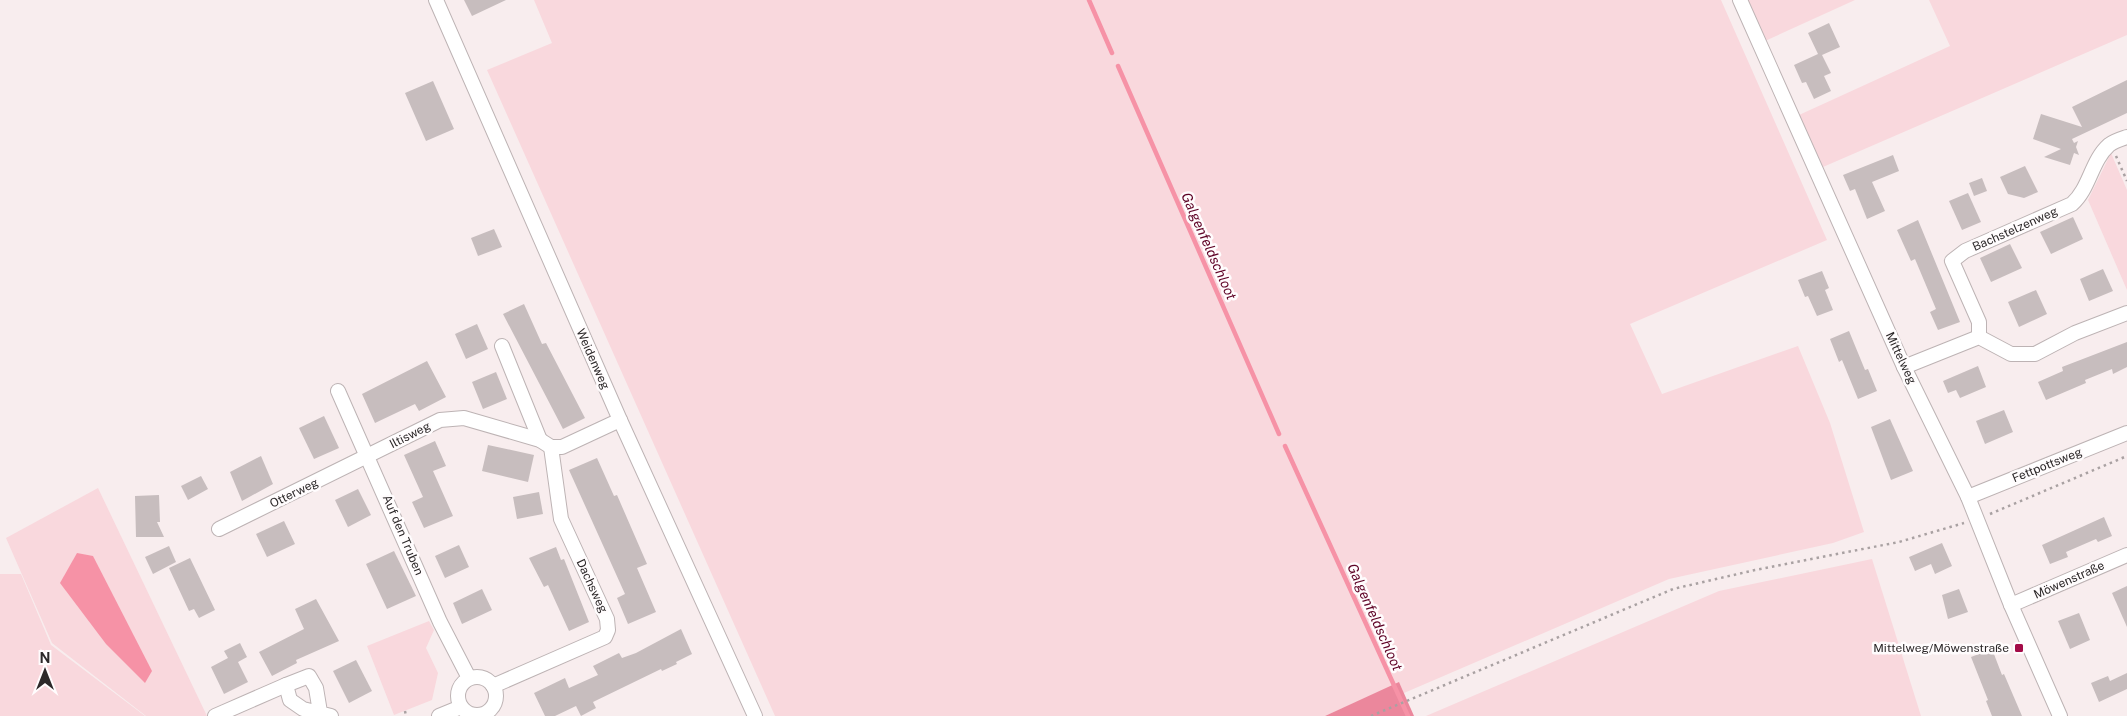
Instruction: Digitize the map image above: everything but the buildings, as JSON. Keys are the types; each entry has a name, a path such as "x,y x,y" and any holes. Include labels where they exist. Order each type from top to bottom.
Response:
{"street":[{"name":"Weidenweg","path":"436,0 620,420 755,716"},
{"name":"Mittelweg","path":"1740,0 1904,367 1968,497 2011,606 2060,716"},
{"path":"2111,143 2127,136"},
{"name":"Bachstelzenweg","path":"1979,337 1979,322 1952,261 1965,252 2072,204 2082,196 2103,152 2111,143"},
{"path":"1904,367 1979,337 2011,354 2035,354 2075,333 2127,313"},
{"path":"502,346 545,443 562,447 620,420"},
{"name":"Auf den Truben","path":"338,391 369,456 440,622 470,678"},
{"name":"Iltisweg","path":"369,456 440,420 464,418 545,443"},
{"name":"Fettpottsweg","path":"1968,497 2127,432"},
{"name":"Dachsweg","path":"493,686 605,637 608,630 607,619 561,519 545,443"},
{"name":"Otterweg","path":"219,530 369,456"},
{"name":"Möwenstraße","path":"2011,606 2127,555"},
{"path":"215,716 309,676 326,714"},
{"path":"470,678 483,678 493,686 495,702 485,714 472,714 461,707 458,699 458,690 470,678"},
{"path":"286,685 290,700 303,709 326,714"},
{"path":"439,716 461,707"}],"path":[{"path":"2111,143 2127,181"},
{"path":"1371,716 1674,589 1755,570 1899,542 1977,519 2127,456"},
{"path":"405,711 406,716"}],"shaded area":[{"path":"534,0 1721,0 1827,240 1630,324 1662,394 1798,346 1830,423 1864,532 1833,543 1669,579 1404,693 1399,683 1325,716 775,716 487,70 552,43"},
{"path":"1747,0 1855,0 1765,41"},
{"path":"1929,0 2127,0 2127,35 1823,167 1799,115 1950,46"},
{"path":"2111,153 2127,190 2127,290 2088,200"},
{"path":"98,488 207,716 146,716 52,643 6,538"},
{"path":"77,553 93,556 152,671 145,683 106,644 60,583"},
{"path":"1872,559 1921,716 1426,716 1719,591"},
{"path":"0,574 21,574 51,645 145,716 0,716"},
{"path":"429,621 434,630 426,648 438,673 432,700 394,715 367,646"},
{"path":"1399,682 1414,716 1325,716"}],"waterway":[{"name":"Galgenfeldschloot","path":"1089,0 1112,53"},
{"name":"Galgenfeldschloot","path":"1118,66 1279,434"},
{"name":"Galgenfeldschloot","path":"1285,446 1408,716"}],"place":[{"name":"Mittelweg/Möwenstraße","path":"2019,648"}]}
